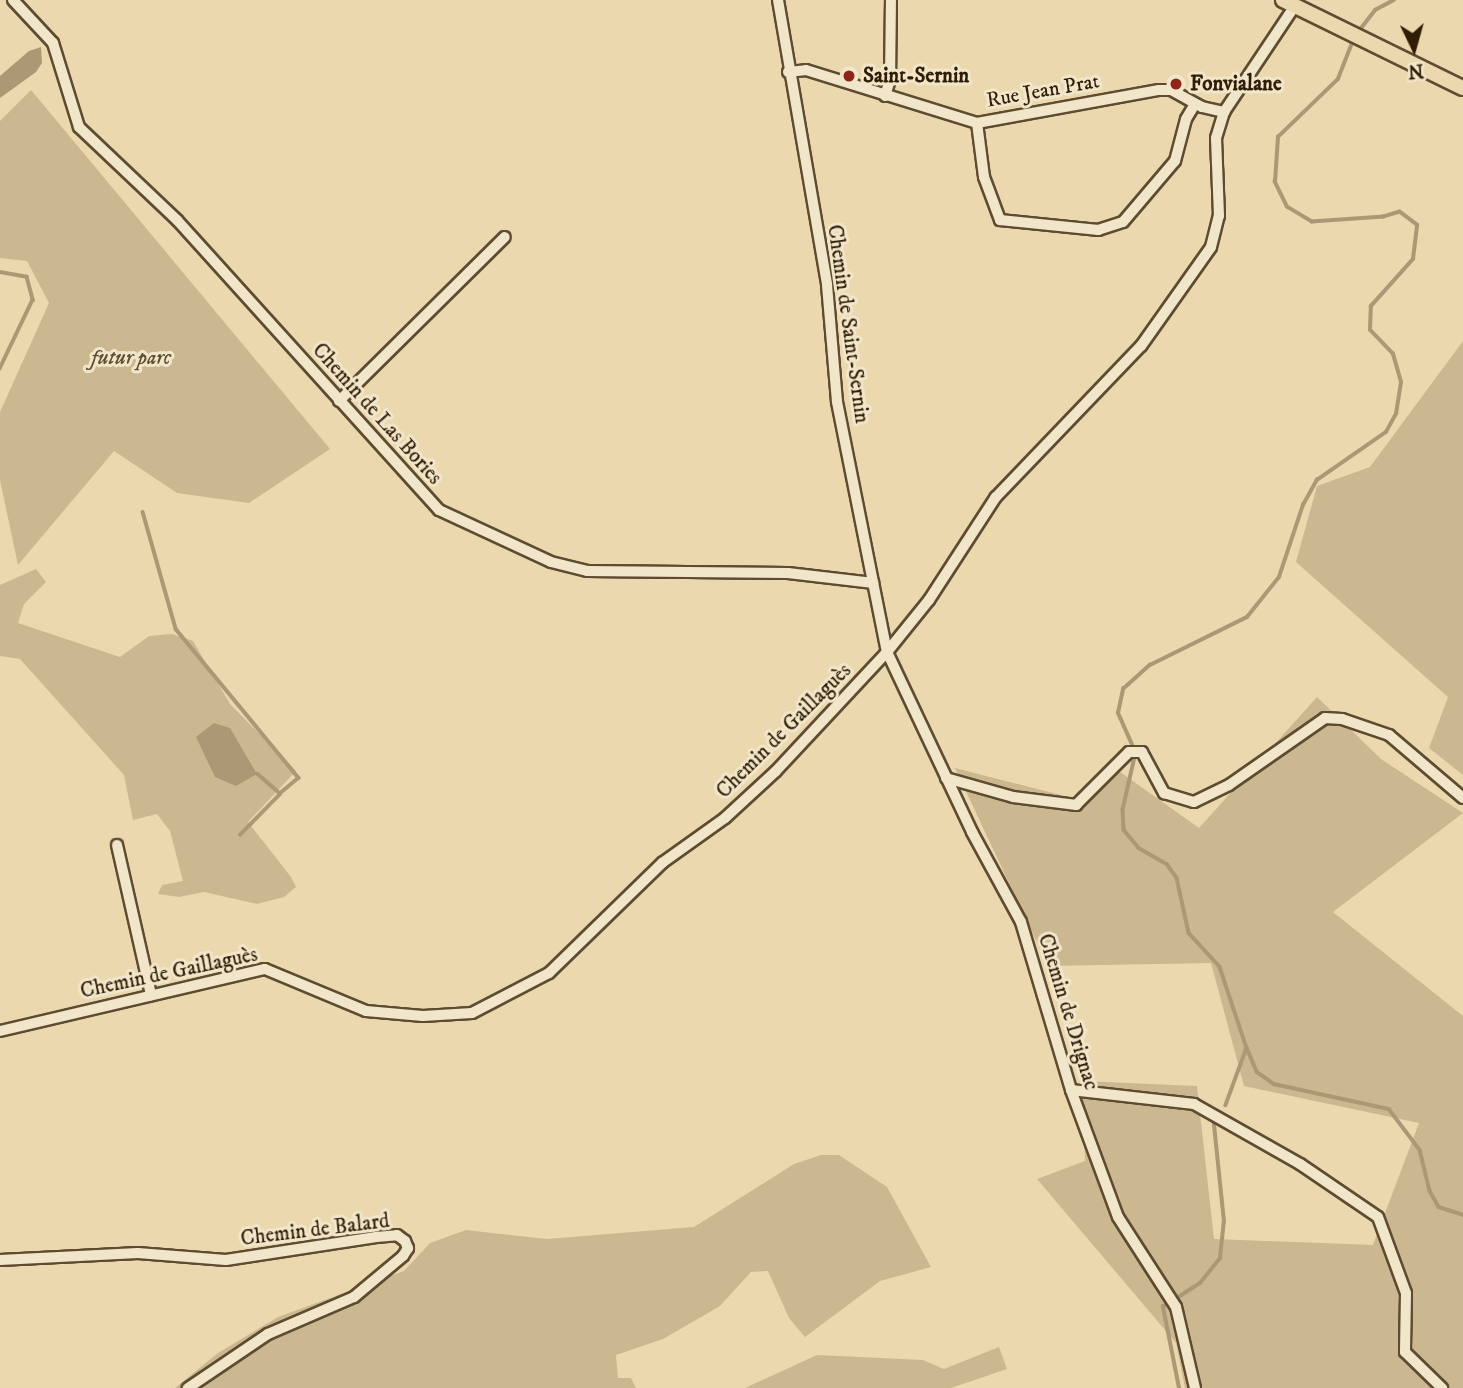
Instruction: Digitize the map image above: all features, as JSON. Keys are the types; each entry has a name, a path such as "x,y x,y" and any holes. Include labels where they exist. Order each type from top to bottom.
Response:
{"main road":[{"path":"1289,3 1342,32 1463,88"}],"street":[{"name":"Chemin de Las Bories","path":"13,0 53,43 79,127 177,220 439,510 551,562 587,571 788,573 873,583"},
{"name":"Chemin de Saint-Sernin","path":"778,0 788,72 827,285 837,402 887,652"},
{"path":"885,96 890,80 891,0"},
{"name":"Chemin de Gaillaguès","path":"0,1031 265,969 366,1011 423,1016 472,1013 508,997 549,973 662,863 755,790 887,652 929,600 996,497 1141,346 1211,247 1219,216 1216,138 1224,113 1289,3"},
{"name":"Rue Jean Prat","path":"788,72 806,70 977,123 1159,90 1171,90 1195,104 1224,113"},
{"path":"977,123 984,177 1000,220 1098,230 1123,222 1175,161 1186,119 1195,104"},
{"path":"339,401 505,237"},
{"name":"Chemin de Drignac","path":"887,652 946,778 1021,922 1071,1090 1118,1217 1173,1302 1195,1388"},
{"path":"946,778 1013,797 1076,805 1129,752 1142,752 1164,793 1194,802 1228,785 1325,718 1342,719 1389,735 1463,798"},
{"path":"117,845 151,995"},
{"path":"1071,1090 1194,1104 1300,1164 1378,1217 1406,1293 1405,1352 1441,1388"},
{"name":"Chemin de Balard","path":"0,1260 138,1253 226,1260 376,1237 397,1235 405,1241 408,1248 403,1256 354,1297 268,1334 188,1388"}],"green space":[{"name":"futur parc","path":"31,90 330,449 249,503 177,493 114,451 18,565 0,480 0,412 49,303 27,261 0,258 0,121"},
{"path":"1463,341 1463,775 1429,748 1448,697 1296,562 1317,486 1370,467"},
{"path":"36,569 46,582 24,604 18,623 120,657 149,636 172,634 193,641 230,704 296,771 248,822 296,887 284,897 257,904 204,892 179,897 158,894 162,885 183,881 170,831 157,814 133,820 124,775 20,659 0,656 0,585"},
{"path":"1317,697 1381,759 1463,813 1333,912 1463,1016 1463,1388 1185,1388 1176,1343 1037,1179 1085,1161 1082,1081 1197,1086 1214,1239 1373,1245 1419,1123 1244,1086 1211,963 1048,966 955,768 1080,800 1116,769 1199,828"},
{"path":"821,1155 839,1155 887,1187 931,1267 880,1281 805,1337 789,1318 768,1271 751,1272 720,1306 663,1339 616,1355 618,1378 631,1378 636,1388 175,1388 218,1353 278,1317 404,1271 430,1243 466,1230 547,1239 694,1227 794,1164"},
{"path":"999,1347 1007,1369 951,1388 745,1388 817,1355 923,1360 944,1369"}],"shaded area":[{"path":"41,47 42,63 36,72 0,98 0,76 29,51"},
{"path":"214,723 230,728 257,774 236,786 215,777 196,737"}],"waterway":[{"path":"1358,32 1375,10 1394,0"},
{"path":"1133,747 1118,713 1123,689 1150,665 1247,617 1279,577 1303,505 1317,480 1386,432 1396,414 1401,382 1393,354 1370,330 1371,306 1413,259 1417,225 1400,212 1384,217 1312,222 1287,207 1275,182 1278,137 1338,79 1354,38"},
{"path":"0,272 27,277 33,300 0,369"},
{"path":"143,512 176,629 299,778 280,794"},
{"path":"1135,757 1123,810 1124,830 1139,848 1167,864 1177,878 1189,933 1220,967 1247,1048 1226,1105"},
{"path":"240,835 280,794 257,774"},
{"path":"1247,1048 1257,1072 1274,1084 1389,1109 1420,1150 1430,1191 1439,1207 1463,1215"},
{"path":"1179,1388 1163,1307 1200,1283 1220,1258 1224,1222 1214,1125"}],"place":[{"name":"Saint-Sernin","path":"849,76"},
{"name":"Fonvialane","path":"1176,84"}]}
